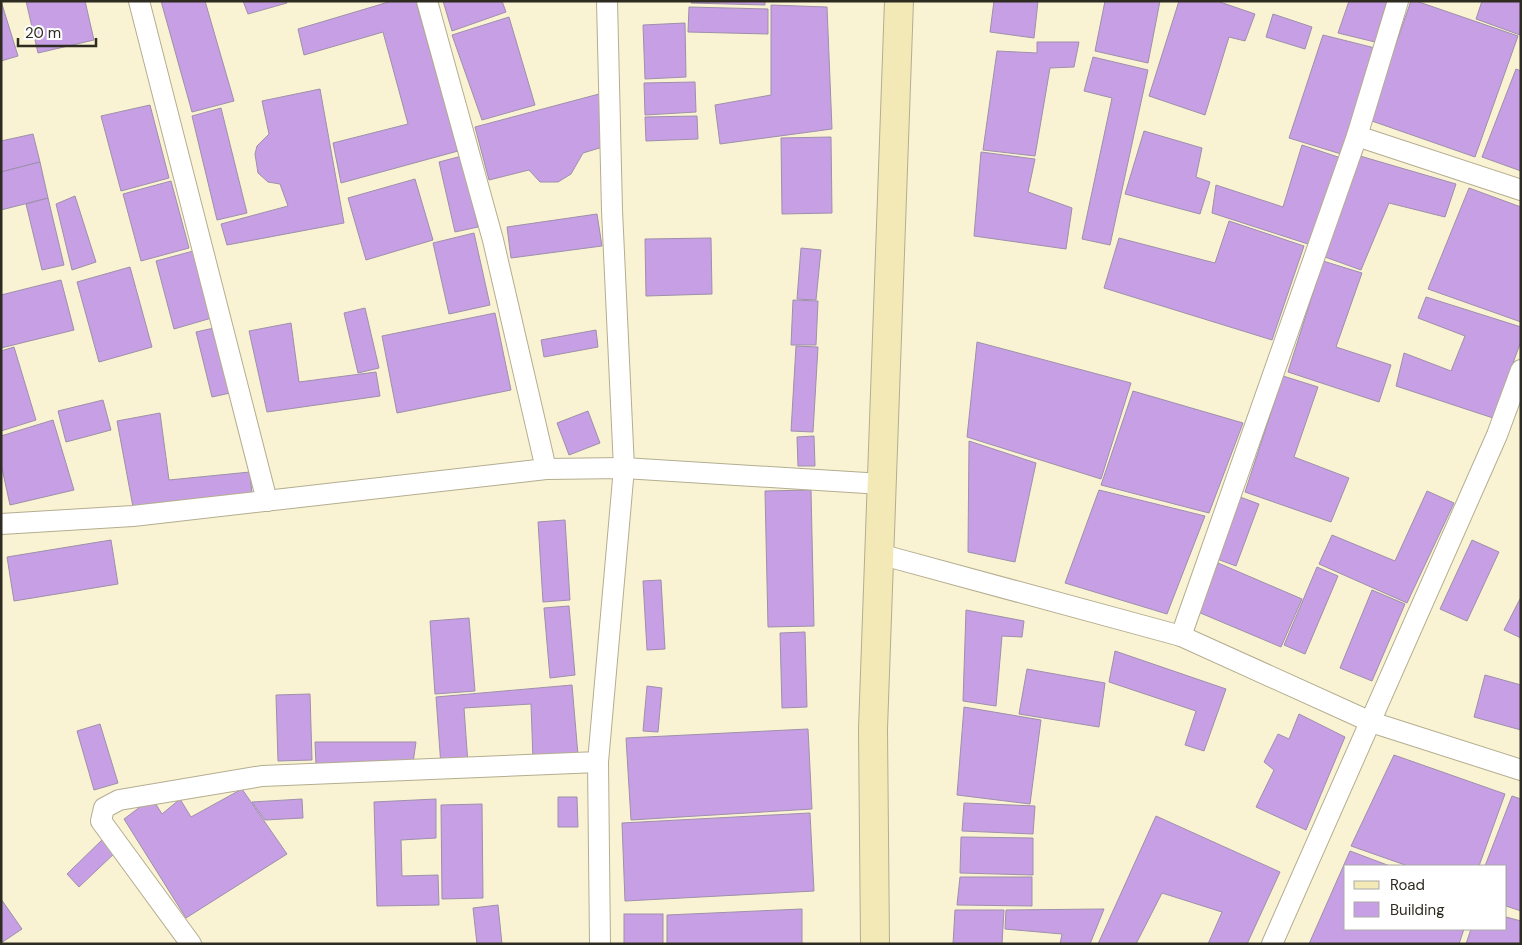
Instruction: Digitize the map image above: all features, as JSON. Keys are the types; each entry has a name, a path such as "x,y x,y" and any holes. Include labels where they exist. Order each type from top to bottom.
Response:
{"main road":[{"path":"875,944 873,729 899,1"}],"street":[{"path":"139,1 267,501"},
{"path":"427,1 493,240 546,470"},
{"path":"600,944 598,762 624,468 612,210 606,1"},
{"path":"1181,636 1357,136 1398,1"},
{"path":"1357,136 1521,190"},
{"path":"1272,944 1497,436 1521,370"},
{"path":"1,524 134,516 546,470 624,468 882,484"},
{"path":"879,554 1181,636 1371,722 1521,770"},
{"path":"191,944 101,821 104,808 120,800 262,776 598,762"}],"building":[{"path":"1,1 18,56 1,61"},
{"path":"26,1 85,1 94,40 38,53"},
{"path":"161,1 205,1 234,101 192,112"},
{"path":"243,1 286,1 287,3 248,14"},
{"path":"392,1 416,1 458,151 341,183 333,143 408,124 383,32 304,55 298,29"},
{"path":"443,1 502,1 506,12 452,31"},
{"path":"692,1 765,1 765,5 691,3"},
{"path":"994,1 1038,1 1034,38 990,32"},
{"path":"1105,1 1160,1 1148,63 1095,51"},
{"path":"1179,1 1217,1 1255,14 1245,41 1229,37 1205,115 1149,96"},
{"path":"1349,1 1387,1 1375,42 1338,33"},
{"path":"1411,1 1416,1 1518,36 1475,157 1369,120"},
{"path":"1482,1 1521,1 1520,35 1476,19"},
{"path":"771,5 827,7 832,129 720,144 715,105 771,95"},
{"path":"689,7 768,9 768,34 688,32"},
{"path":"1273,14 1312,27 1305,49 1266,37"},
{"path":"509,17 535,105 482,120 452,35"},
{"path":"685,23 686,77 645,79 643,25"},
{"path":"1323,35 1375,48 1341,154 1289,138"},
{"path":"1037,42 1079,42 1074,67 1050,68 1035,156 983,150 997,51 1037,53"},
{"path":"1093,57 1148,70 1110,245 1082,239 1112,98 1084,91"},
{"path":"1516,69 1521,71 1521,171 1482,157"},
{"path":"695,82 696,112 645,115 644,83"},
{"path":"320,89 344,223 227,245 221,224 288,206 280,184 268,182 258,173 255,154 257,146 269,134 262,101"},
{"path":"599,94 606,146 583,153 571,174 558,182 540,182 529,170 489,180 475,127"},
{"path":"150,105 169,178 121,191 101,116"},
{"path":"221,108 247,213 217,220 192,116"},
{"path":"697,116 698,139 646,141 645,117"},
{"path":"1144,131 1202,148 1196,177 1210,182 1200,214 1125,194"},
{"path":"33,134 40,162 1,172 1,141"},
{"path":"831,137 832,213 782,214 781,138"},
{"path":"1302,145 1341,158 1311,245 1212,213 1216,185 1283,207"},
{"path":"981,152 1035,159 1028,192 1072,208 1066,249 974,236"},
{"path":"462,156 478,227 455,232 439,162"},
{"path":"1360,156 1456,184 1445,217 1389,203 1361,270 1325,257"},
{"path":"40,162 48,198 1,210 1,172"},
{"path":"415,179 433,240 366,260 348,198"},
{"path":"171,181 189,248 141,261 123,194"},
{"path":"1469,188 1521,207 1521,322 1428,289"},
{"path":"75,196 96,262 72,270 56,204"},
{"path":"48,198 64,265 42,270 26,204"},
{"path":"597,214 602,246 511,258 507,227"},
{"path":"1229,221 1304,246 1272,340 1104,288 1119,238 1215,263"},
{"path":"474,233 490,305 449,314 433,243"},
{"path":"711,238 712,294 646,296 645,239"},
{"path":"801,248 821,250 816,300 797,299"},
{"path":"197,250 215,317 174,329 156,261"},
{"path":"1323,261 1362,273 1336,347 1391,365 1379,402 1288,372"},
{"path":"130,267 152,347 99,362 77,282"},
{"path":"61,280 74,330 1,348 1,295"},
{"path":"1426,297 1521,327 1521,341 1493,418 1396,386 1404,353 1451,371 1465,336 1418,318"},
{"path":"793,300 818,301 816,345 791,345"},
{"path":"365,308 379,368 358,373 344,313"},
{"path":"495,313 511,390 397,413 382,336"},
{"path":"291,323 299,382 376,372 380,396 267,412 249,331"},
{"path":"214,328 230,393 212,397 196,332"},
{"path":"596,330 598,347 544,357 541,340"},
{"path":"977,342 1131,383 1101,479 967,437"},
{"path":"796,346 818,347 813,432 791,431"},
{"path":"14,347 36,420 1,431 1,351"},
{"path":"1283,376 1318,387 1294,457 1349,478 1331,522 1245,492"},
{"path":"1133,391 1243,423 1209,513 1101,485"},
{"path":"103,400 111,430 66,442 58,411"},
{"path":"588,411 600,443 569,455 557,423"},
{"path":"160,413 169,480 250,472 252,495 133,507 117,421"},
{"path":"53,420 74,490 10,505 1,464 1,436"},
{"path":"814,436 815,466 798,466 797,437"},
{"path":"969,441 1036,463 1015,562 968,552"},
{"path":"811,490 814,626 768,627 765,491"},
{"path":"1099,490 1205,516 1167,614 1065,583"},
{"path":"1427,491 1454,503 1407,603 1319,564 1332,535 1395,561"},
{"path":"1240,497 1259,504 1236,566 1217,559"},
{"path":"565,520 570,600 543,602 538,522"},
{"path":"111,540 118,584 14,601 7,557"},
{"path":"1472,540 1499,552 1467,621 1440,609"},
{"path":"1218,563 1302,599 1281,647 1198,612"},
{"path":"1317,567 1338,576 1305,654 1284,645"},
{"path":"661,580 665,649 647,650 643,581"},
{"path":"1372,590 1405,604 1372,681 1340,668"},
{"path":"1521,597 1521,638 1504,630"},
{"path":"569,606 575,675 550,678 544,608"},
{"path":"966,610 1024,621 1022,637 1002,636 996,706 963,701"},
{"path":"469,618 475,691 435,694 430,621"},
{"path":"805,632 807,707 782,708 780,633"},
{"path":"1115,651 1226,689 1204,751 1185,745 1196,711 1109,682"},
{"path":"1027,669 1105,683 1099,727 1019,714"},
{"path":"1485,675 1521,685 1521,730 1474,717"},
{"path":"572,685 578,755 533,760 531,704 464,708 468,764 441,766 436,697"},
{"path":"647,686 662,688 658,732 643,731"},
{"path":"310,694 312,760 278,761 276,695"},
{"path":"964,707 1041,720 1030,804 957,795"},
{"path":"1299,714 1345,737 1306,830 1256,807 1274,770 1264,762 1278,734 1289,739"},
{"path":"100,724 118,783 94,790 77,731"},
{"path":"808,729 812,809 631,820 626,738"},
{"path":"315,742 416,742 413,763 316,765"},
{"path":"1394,755 1505,794 1479,865 1405,865 1351,846"},
{"path":"242,789 287,854 186,918 124,819 152,798 162,814 180,799 191,817"},
{"path":"1512,796 1521,799 1521,911 1507,906 1507,865 1485,865"},
{"path":"558,797 577,797 578,827 558,827"},
{"path":"302,799 303,818 265,820 252,802"},
{"path":"436,799 436,838 401,840 402,876 438,875 439,905 377,906 374,802"},
{"path":"964,803 1035,806 1033,834 962,831"},
{"path":"482,804 483,898 442,899 441,805"},
{"path":"810,813 814,891 625,901 622,823"},
{"path":"1156,816 1280,872 1247,944 1208,944 1222,912 1162,893 1136,944 1098,944"},
{"path":"105,837 118,850 79,887 67,874"},
{"path":"961,837 1033,838 1033,875 960,873"},
{"path":"1350,851 1387,865 1344,865 1344,930 1464,930 1459,944 1309,944"},
{"path":"960,877 1032,877 1032,906 957,905"},
{"path":"1,899 22,929 1,943"},
{"path":"498,905 502,944 477,944 473,908"},
{"path":"802,909 802,944 667,944 667,915"},
{"path":"1104,909 1090,944 1060,944 1062,934 1005,929 1006,910"},
{"path":"955,910 1004,910 1002,944 953,944"},
{"path":"624,914 663,914 663,944 624,944"},
{"path":"1507,917 1521,921 1521,944 1466,944 1471,930 1507,930"}]}
